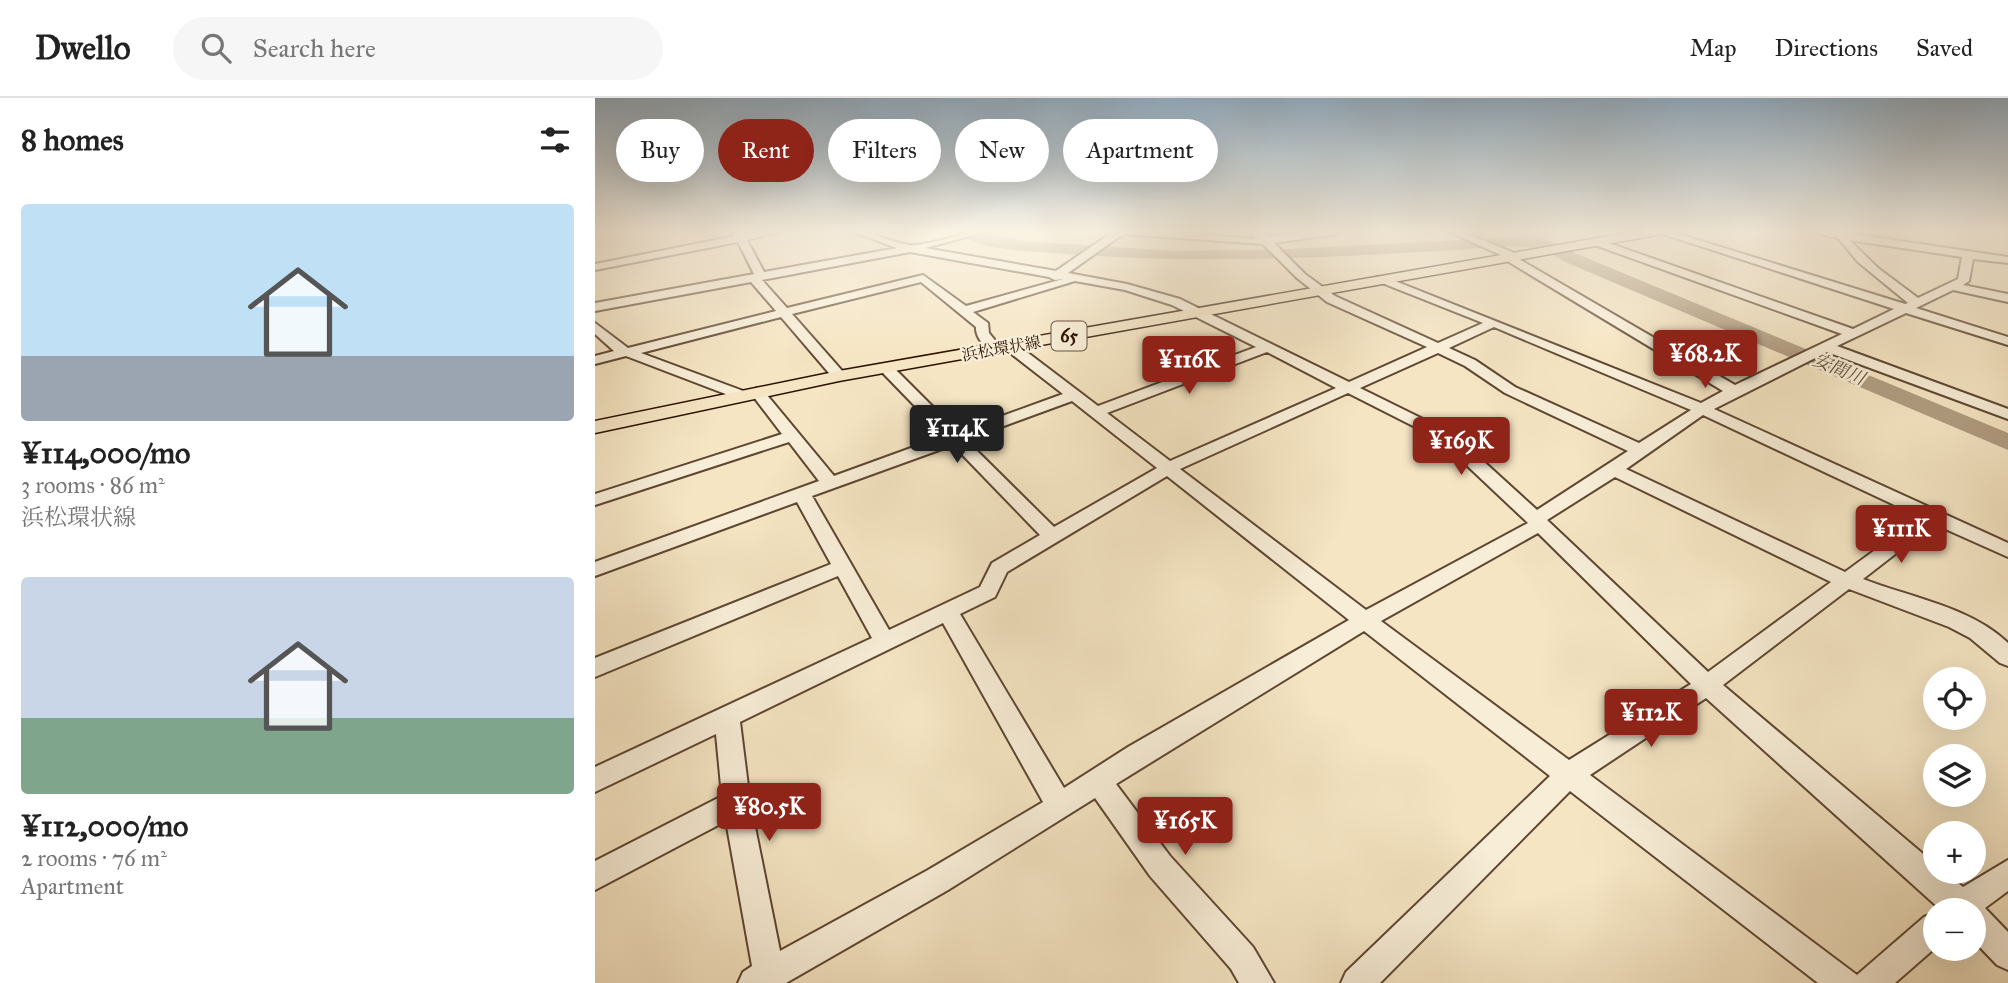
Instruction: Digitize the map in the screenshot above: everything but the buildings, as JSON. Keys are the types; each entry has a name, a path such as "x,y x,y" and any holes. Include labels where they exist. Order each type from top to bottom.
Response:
{"main road":[{"name":"浜松環状線","path":"595,427 839,376 1419,272"}],"street":[{"path":"756,272 839,376"},
{"path":"595,307 778,272"},
{"path":"919,272 915,274 983,326 982,332 1097,412 1844,983"},
{"path":"1029,272 1153,294 1201,312 1427,427 1501,486 1707,685 1949,898"},
{"path":"1055,277 1062,272"},
{"path":"1298,272 1318,291 1470,363 1510,390 1640,450"},
{"path":"1537,272 1734,391"},
{"path":"1681,272 1855,334"},
{"path":"1796,272 1912,307 2008,341"},
{"path":"1874,272 1912,307"},
{"path":"727,719 761,978 938,880 1366,620 1538,521 1702,409 1734,391 1953,287 1963,281 1965,272"},
{"path":"595,360 923,278"},
{"path":"965,310 1076,279"},
{"path":"1381,279 1702,409 2008,551"},
{"path":"1953,287 2008,298"},
{"path":"595,780 988,592 999,568 1169,468 1493,323"},
{"path":"595,327 619,349 749,394 792,436 830,483"},
{"path":"1097,412 1269,347"},
{"path":"1829,348 2008,414"},
{"path":"886,368 1053,537"},
{"path":"595,569 1074,395"},
{"path":"595,500 792,436"},
{"path":"1614,470 1847,580 1961,624 2001,648 2008,657"},
{"path":"802,494 884,640"},
{"path":"1357,983 1570,774 1707,685 1932,517"},
{"path":"595,668 842,567"},
{"path":"947,611 1060,806"},
{"path":"1098,781 1160,866 1242,958 1258,983"},
{"path":"595,876 736,802"},
{"path":"1979,898 2008,874"},
{"path":"1986,932 2008,954"},
{"path":"1870,983 1923,938"}],"waterway":[{"name":"安間川","path":"1605,272 2008,442"}]}
